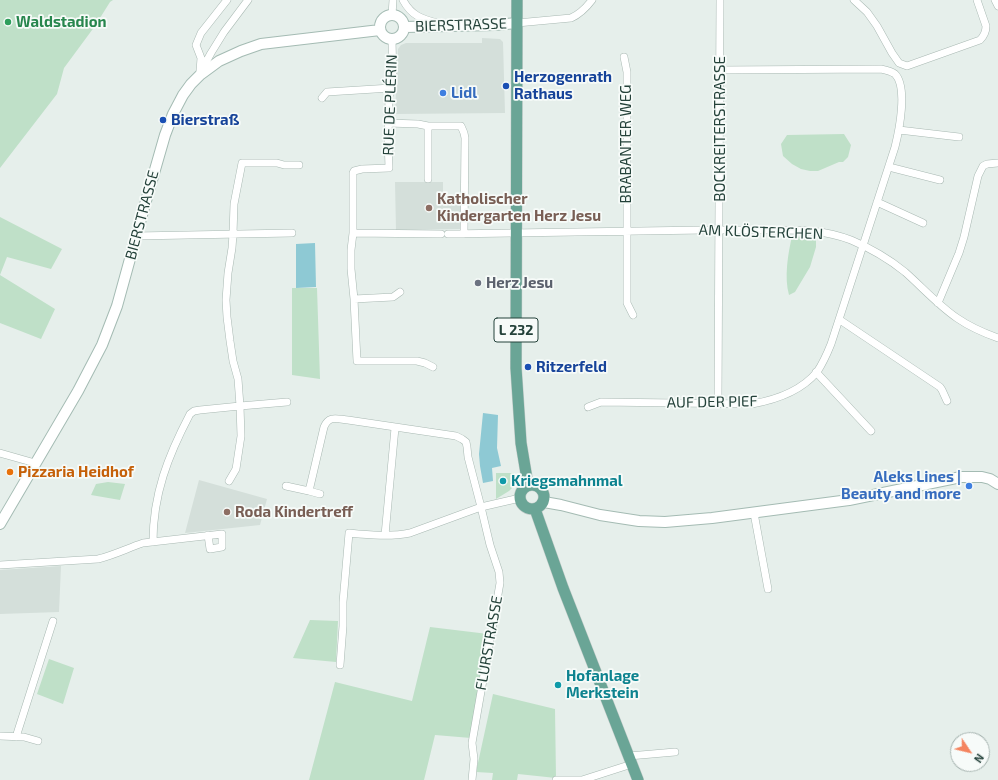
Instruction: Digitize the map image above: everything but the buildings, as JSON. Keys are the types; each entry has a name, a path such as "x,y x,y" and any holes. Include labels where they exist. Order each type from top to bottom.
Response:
{"main road":[{"name":"L 232","path":"517,0 516,384 521,443 528,485"},
{"path":"392,15 400,17 405,27 399,38 392,40 384,37 380,30 381,21 392,15"},
{"name":"BIERSTRASSE","path":"405,27 495,25 517,23"},
{"name":"BIERSTRASSE","path":"0,524 84,380 102,345 118,306 158,159 170,123 183,95 200,75 219,60 261,44 380,30"},
{"path":"539,506 545,498 542,490 536,485 528,485 522,490 520,498 523,506 531,509 539,506 561,505 600,515 648,521 685,520 754,513 849,500 960,477 982,477 998,483"},
{"path":"539,506 563,588 638,780"}],"street":[{"path":"200,75 201,58 196,45 201,34 227,0"},
{"path":"200,75 224,32 248,0"},
{"path":"392,15 393,0"},
{"path":"403,0 407,8 419,17 449,26"},
{"path":"517,23 571,18 582,11 592,0"},
{"name":"BOCKREITERSTRASSE","path":"718,403 720,0"},
{"path":"854,0 867,12 899,63 907,66 980,40 984,35 986,26 977,0"},
{"path":"995,0 998,6"},
{"name":"RUE DE PLÉRIN","path":"353,233 354,171 358,169 388,168 389,97 394,79 392,40"},
{"name":"BRABANTER WEG","path":"624,57 627,72 626,303 633,315"},
{"name":"AUF DER PIEF","path":"588,407 601,402 752,404 771,400 795,390 805,383 816,372 831,344 895,147 902,108 898,78 892,72 881,69 720,70"},
{"path":"322,98 327,92 391,88"},
{"path":"388,124 461,126 464,133 464,234"},
{"path":"428,126 428,179"},
{"path":"899,130 959,137"},
{"path":"229,481 236,469 241,422 238,378 231,348 226,300 232,248 234,204 242,163 277,163 284,165 299,164"},
{"path":"938,304 959,253 978,176 987,164 998,163"},
{"path":"889,167 940,180"},
{"path":"877,202 923,223"},
{"name":"AM KLÖSTERCHEN","path":"353,233 464,234 719,230 819,231 864,245 881,255 905,272 938,304 957,318 978,330 998,338"},
{"path":"136,236 292,233"},
{"path":"353,233 351,269 357,361 417,361 433,366"},
{"path":"354,299 393,297 400,292"},
{"path":"840,320 940,387 947,401"},
{"path":"816,372 871,431"},
{"path":"153,542 153,526 157,498 176,441 190,414 194,411 200,410 287,402"},
{"name":"FLURSTRASSE","path":"309,491 324,427 331,418 456,436 466,442 468,457 490,545 499,572 500,584 472,743 474,759 472,780"},
{"path":"385,535 395,428"},
{"path":"0,453 35,463"},
{"path":"286,486 320,494"},
{"path":"340,664 343,602 349,533 401,535 481,507 520,498"},
{"path":"754,513 768,589"},
{"path":"0,566 98,559 111,556 143,543 208,535"},
{"path":"16,737 53,621"},
{"path":"0,736 30,738 38,741"},
{"path":"556,780 582,780 630,760 675,752"}],"shaded area":[{"path":"482,38 500,39 503,42 505,113 395,114 398,49 401,45 406,43 482,43"},
{"name":"Katholischer Kindergarten Herz Jesu","path":"395,182 443,182 443,194 448,200 462,200 462,229 396,230"},
{"name":"Roda Kindertreff","path":"199,480 267,499 260,525 185,533"},
{"path":"61,566 59,612 0,614 0,570"}],"green space":[{"path":"0,0 113,0 110,2 95,26 64,68 57,94 0,168"},
{"path":"844,134 851,145 848,157 843,162 839,162 818,171 810,171 801,169 792,164 783,156 781,144 787,135"},
{"path":"0,217 62,249 51,269 7,257 0,275"},
{"path":"792,236 816,238 816,247 810,267 795,292 789,295 787,273"},
{"path":"0,275 55,309 41,339 0,323"},
{"path":"292,288 317,288 320,379 292,375"},
{"path":"496,473 514,473 514,486 496,499"},
{"path":"108,482 125,484 120,500 91,495 96,484"},
{"path":"310,620 338,621 336,662 293,658"},
{"path":"430,627 488,634 471,738 435,735 424,780 309,780 335,682 412,701"},
{"path":"49,659 74,668 63,704 37,694"},
{"path":"493,694 555,709 556,778 518,774 517,780 492,780 493,773 476,772"}],"water":[{"path":"315,243 316,287 296,288 296,244"},
{"path":"483,413 498,415 497,448 501,466 492,468 493,481 483,483 479,454"}],"place":[{"name":"Waldstadion","path":"8,22"},
{"name":"Herzogenrath Rathaus","path":"506,86"},
{"name":"Lidl","path":"443,93"},
{"name":"Bierstraß","path":"163,120"},
{"name":"Katholischer Kindergarten Herz Jesu","path":"429,208"},
{"name":"Herz Jesu","path":"478,283"},
{"name":"Ritzerfeld","path":"528,367"},
{"name":"Pizzaria Heidhof","path":"10,472"},
{"name":"Kriegsmahnmal","path":"503,481"},
{"name":"Aleks Lines | Beauty and more","path":"969,486"},
{"name":"Roda Kindertreff","path":"227,512"},
{"name":"Hofanlage Merkstein","path":"558,685"}]}
